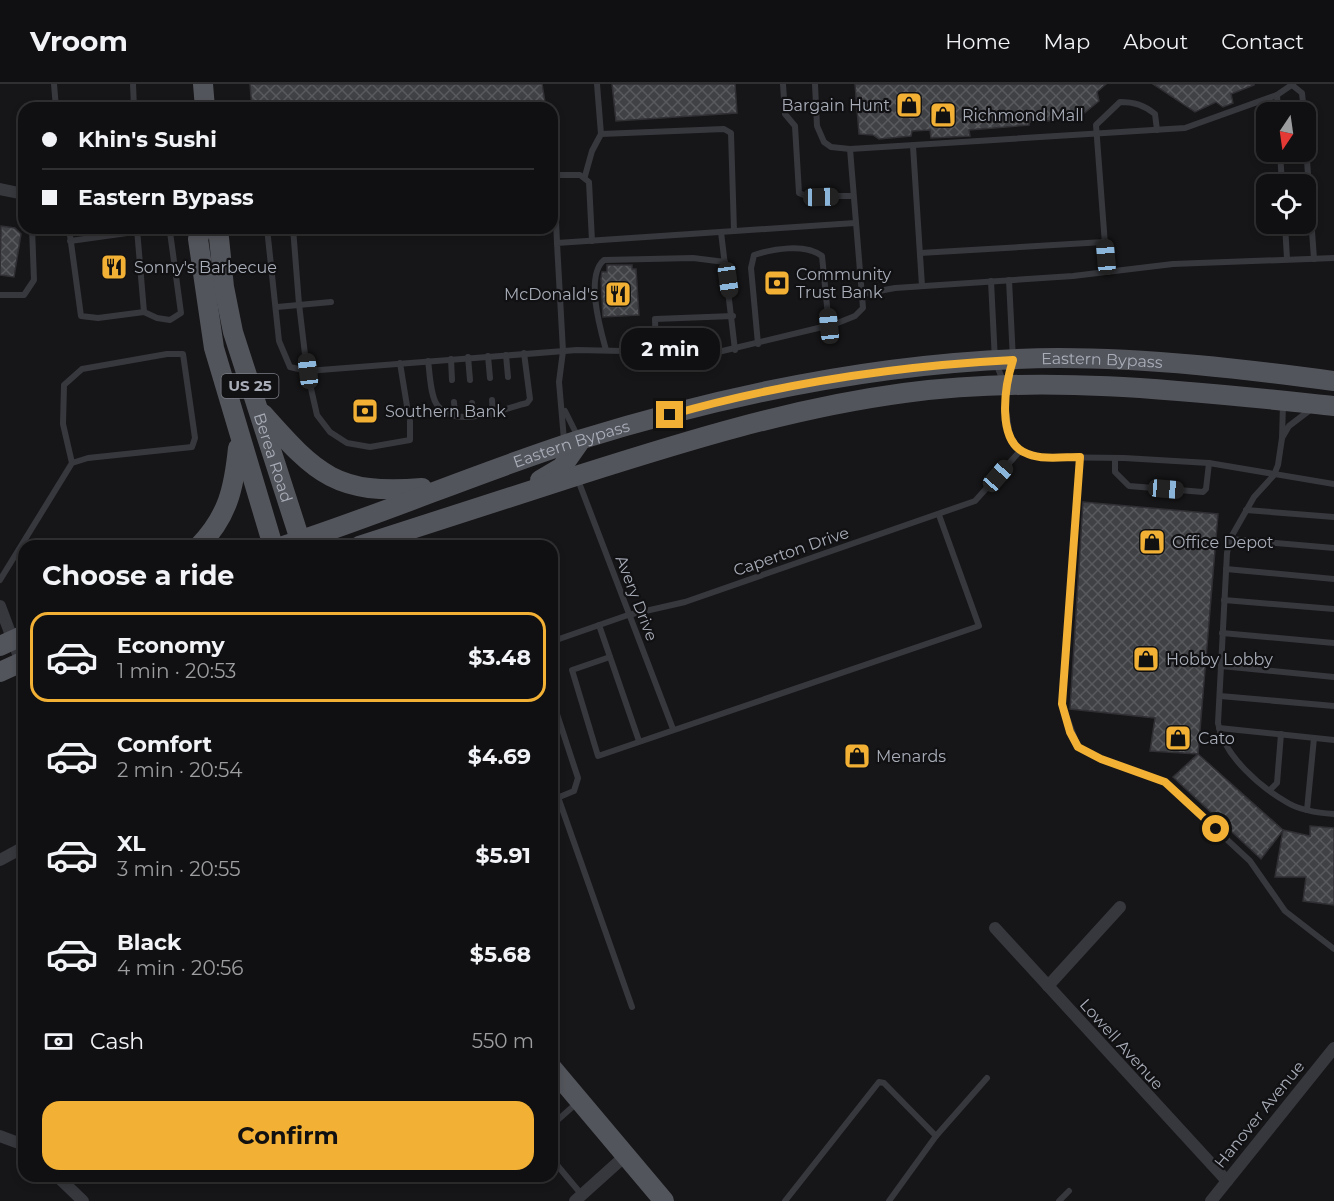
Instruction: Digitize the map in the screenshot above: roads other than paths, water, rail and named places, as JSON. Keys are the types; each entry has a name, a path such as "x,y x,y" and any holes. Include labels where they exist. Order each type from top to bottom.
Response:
{"main road":[{"path":"203,84 204,102"},
{"name":"Berea Road","path":"200,234 198,239 214,348 271,540"},
{"name":"Berea Road","path":"219,234 224,287 233,332 294,540"},
{"name":"Eastern Bypass","path":"305,540 448,485 581,440 715,402 840,377 903,368 1059,358 1243,369 1334,381"},
{"name":"Eastern Bypass","path":"378,540 679,443 775,417 840,403 907,393 1073,383 1138,386 1283,400 1330,401"},
{"path":"257,408 301,457 328,476 345,483 384,491 448,485"},
{"path":"204,540 222,517 234,487 239,436"},
{"path":"483,506 552,474 569,459 581,440"},
{"path":"0,672 18,664"},
{"path":"558,1080 664,1201"}],"street":[{"path":"0,190 18,192"},
{"path":"0,606 12,640"},
{"path":"0,860 18,851"},
{"path":"1048,986 1120,907"},
{"name":"Lowell Avenue","path":"995,928 1227,1181"},
{"name":"Hanover Avenue","path":"1211,1201 1334,1048"},
{"path":"0,1136 18,1143"},
{"path":"579,1198 625,1156"},
{"path":"63,1182 83,1201"}],"lane":[{"path":"54,84 56,102"},
{"path":"133,84 134,102"},
{"path":"592,241 591,191 585,176 592,151 601,134 597,84"},
{"path":"783,84 785,114 795,126 799,193 806,196 853,196"},
{"path":"815,84 819,135 831,147 850,149 1185,128 1277,95 1292,84 1302,93 1303,102"},
{"path":"1277,95 1277,102"},
{"path":"1107,271 1096,125 1120,102 1131,102 1146,107 1155,114 1157,130"},
{"path":"601,134 724,129 731,133 734,231"},
{"path":"913,146 922,286"},
{"path":"268,234 279,341 291,367 308,371 563,351 606,350 694,355 735,350 829,326 860,312 865,303 855,223 850,149"},
{"path":"1307,162 1314,259"},
{"path":"558,175 585,176"},
{"path":"557,243 855,223"},
{"path":"721,232 733,316 735,350"},
{"path":"0,295 24,295 33,280 32,234"},
{"path":"69,234 81,316 98,318 144,312 157,318 170,320 181,313 170,234"},
{"path":"70,242 130,234"},
{"path":"137,234 144,312"},
{"path":"293,234 299,304 308,371 317,415 330,432 347,443 370,447 411,440 410,421"},
{"path":"556,234 563,351 559,382 566,436 562,446"},
{"path":"1286,234 1287,259"},
{"path":"920,253 1104,242"},
{"path":"758,344 751,268 754,255 767,251 796,249 817,252 822,256 829,326"},
{"path":"606,350 598,319 595,280 597,267 604,260 693,258 725,262"},
{"path":"863,294 922,286 1173,264 1334,258"},
{"path":"1009,280 1004,360 1005,386 1008,428 1013,443 1020,451 1040,457 1115,458 1209,464 1334,484"},
{"path":"991,281 1004,360 1005,386"},
{"path":"276,307 331,302"},
{"path":"656,353 655,319 733,316"},
{"path":"428,361 436,405 444,411 455,414 493,415 510,407 527,404 530,399 524,353"},
{"path":"25,540 72,463 88,458 192,447 195,438 183,354 167,354 82,369 64,385 63,424 72,463"},
{"path":"506,355 508,377"},
{"path":"488,356 490,378"},
{"path":"468,357 470,380"},
{"path":"450,359 452,380"},
{"path":"400,363 407,406"},
{"path":"509,399 510,407"},
{"path":"492,400 493,415"},
{"path":"1283,400 1282,438 1278,465 1274,475 1264,483 1246,510 1230,539 1222,633 1219,728 1221,738 1230,753 1270,790 1289,803 1307,810 1334,814"},
{"path":"1282,438 1289,426 1303,413 1330,401"},
{"path":"454,402 455,414"},
{"path":"472,403 473,416"},
{"path":"563,408 581,440"},
{"name":"Caperton Drive","path":"558,640 628,615 685,602 975,501 1020,451"},
{"path":"1080,457 1062,704 1074,740 1078,747 1101,759 1165,782 1250,861 1285,911 1334,949"},
{"path":"1115,458 1115,472 1129,486 1203,492 1206,489 1209,464"},
{"name":"Avery Drive","path":"576,476 673,729"},
{"path":"1246,510 1334,517"},
{"path":"610,657 572,670 598,756 979,626 939,515"},
{"path":"1230,539 1334,548"},
{"path":"0,580 18,551"},
{"path":"1226,570 1334,579"},
{"path":"1224,600 1334,609"},
{"path":"599,625 639,741"},
{"path":"1222,633 1334,643"},
{"path":"1221,666 1334,677"},
{"path":"1220,696 1334,706"},
{"path":"558,717 579,778 574,791 558,798"},
{"path":"1219,728 1334,740"},
{"path":"1270,790 1277,783 1281,734"},
{"path":"1307,810 1314,738"},
{"path":"558,807 632,1007"},
{"path":"892,1200 936,1136 987,1078"},
{"path":"785,1201 879,1082 884,1083 936,1136"},
{"path":"558,1119 578,1102"},
{"path":"558,1168 579,1198"},
{"path":"1059,1201 1069,1191"}],"place":[{"name":"Bargain Hunt","path":"909,105"},
{"name":"Richmond Mall","path":"943,115"},
{"name":"Sonny's Barbecue","path":"114,267"},
{"name":"Community Trust Bank","path":"777,283"},
{"name":"McDonald's","path":"618,294"},
{"name":"Southern Bank","path":"365,411"},
{"name":"Office Depot","path":"1152,542"},
{"name":"Hobby Lobby","path":"1146,659"},
{"name":"Cato","path":"1178,738"},
{"name":"Menards","path":"857,756"}]}
